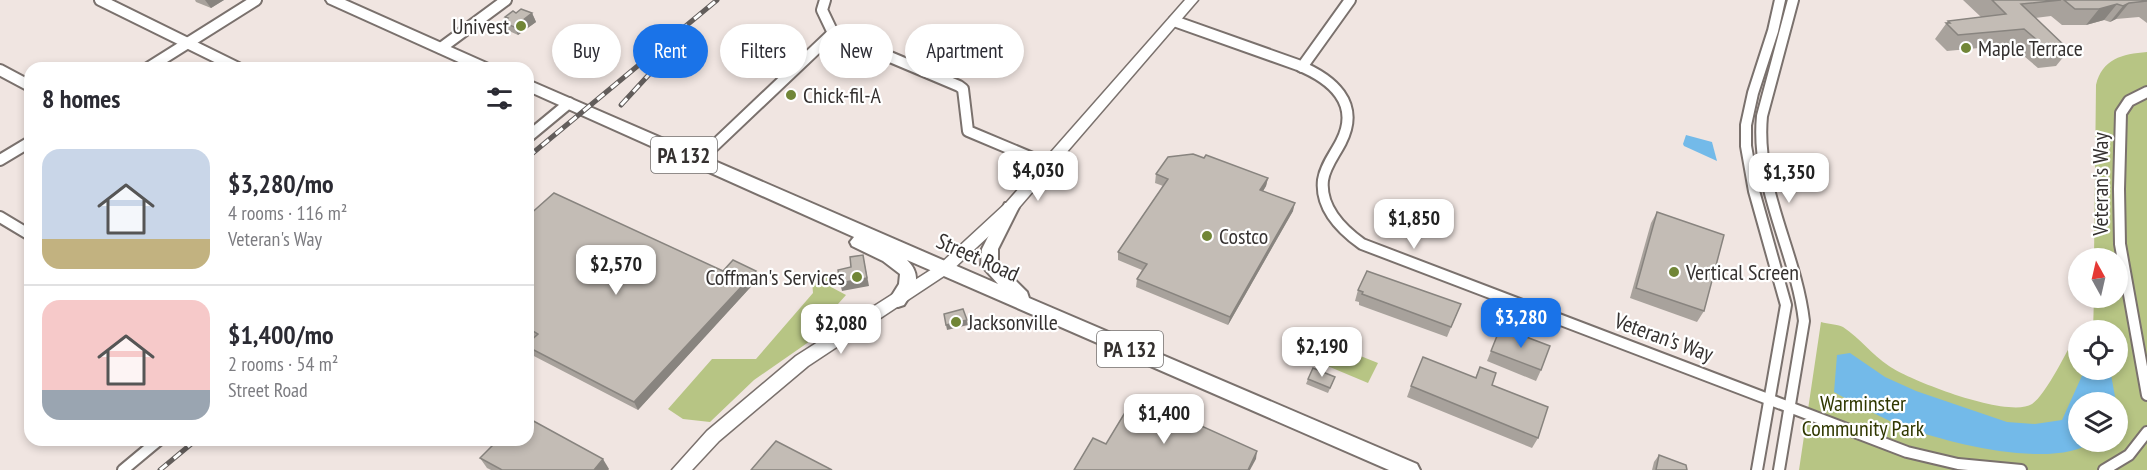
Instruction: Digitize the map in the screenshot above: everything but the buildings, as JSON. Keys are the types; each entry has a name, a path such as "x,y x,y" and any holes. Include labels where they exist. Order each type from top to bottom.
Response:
{"main road":[{"path":"333,0 472,62"},
{"path":"681,470 713,436 778,380 825,346 945,268 1011,207 1192,0"},
{"name":"Street Road","path":"534,88 799,206 1410,470"},
{"path":"799,206 821,226 901,262 909,273 909,281 898,300"},
{"path":"1011,207 990,249 989,265 1030,305"}],"street":[{"path":"100,0 226,62"},
{"path":"158,62 256,0"},
{"path":"441,48 506,0"},
{"path":"825,0 822,10 829,24"},
{"path":"1302,67 1350,0"},
{"path":"1757,470 1786,305 1749,167 1746,137 1752,99 1780,0"},
{"path":"1779,470 1804,321 1801,296 1763,167 1760,135 1762,116 1794,0"},
{"name":"Veteran's Way","path":"1174,21 1302,67 1331,84 1346,105 1348,117 1347,129 1326,169 1323,188 1331,214 1355,240 1370,248 1923,457 1958,464 2021,470"},
{"path":"698,161 819,42"},
{"path":"893,56 963,89 968,131 1049,165"},
{"path":"0,70 24,83"},
{"name":"Veteran's Way","path":"2147,93 2129,101 2121,113 2118,189 2120,244 2147,395"},
{"path":"534,132 568,103"},
{"path":"0,160 24,146"},
{"path":"0,217 24,231"},
{"path":"2104,470 2134,453 2147,432"},
{"path":"123,470 152,446"}],"green space":[{"name":"Warminster Community Park","path":"2147,52 2147,470 1799,470 1821,322 1843,327 1883,362 1901,373 1938,389 1982,403 2020,407 2032,404 2044,391 2068,349 2068,380 2128,380 2128,320 2093,320 2094,308 2128,308 2128,248 2094,248 2096,85 2103,69 2121,56"},
{"path":"829,275 836,280 831,287 846,295 838,304 849,314 754,380 710,422 683,419 668,409 712,359 756,359 813,293 812,281"},
{"path":"1328,343 1378,363 1368,383 1318,362"}],"water":[{"path":"1686,135 1712,142 1717,161 1684,146"},
{"path":"1850,353 1885,377 1916,391 2007,422 2035,424 2062,420 2068,407 2068,451 2030,454 1976,447 1898,424 1834,392 1837,355"},
{"path":"2080,380 2112,380 2114,392 2075,392"}],"railway":[{"path":"534,152 717,0"},
{"path":"621,105 646,78"},
{"path":"160,470 189,446"}],"place":[{"name":"Univest","path":"521,26"},
{"name":"Maple Terrace","path":"1966,48"},
{"name":"Chick-fil-A","path":"791,95"},
{"name":"Costco","path":"1207,236"},
{"name":"Vertical Screen","path":"1674,272"},
{"name":"Coffman's Services","path":"857,277"},
{"name":"Jacksonville","path":"956,322"}]}
